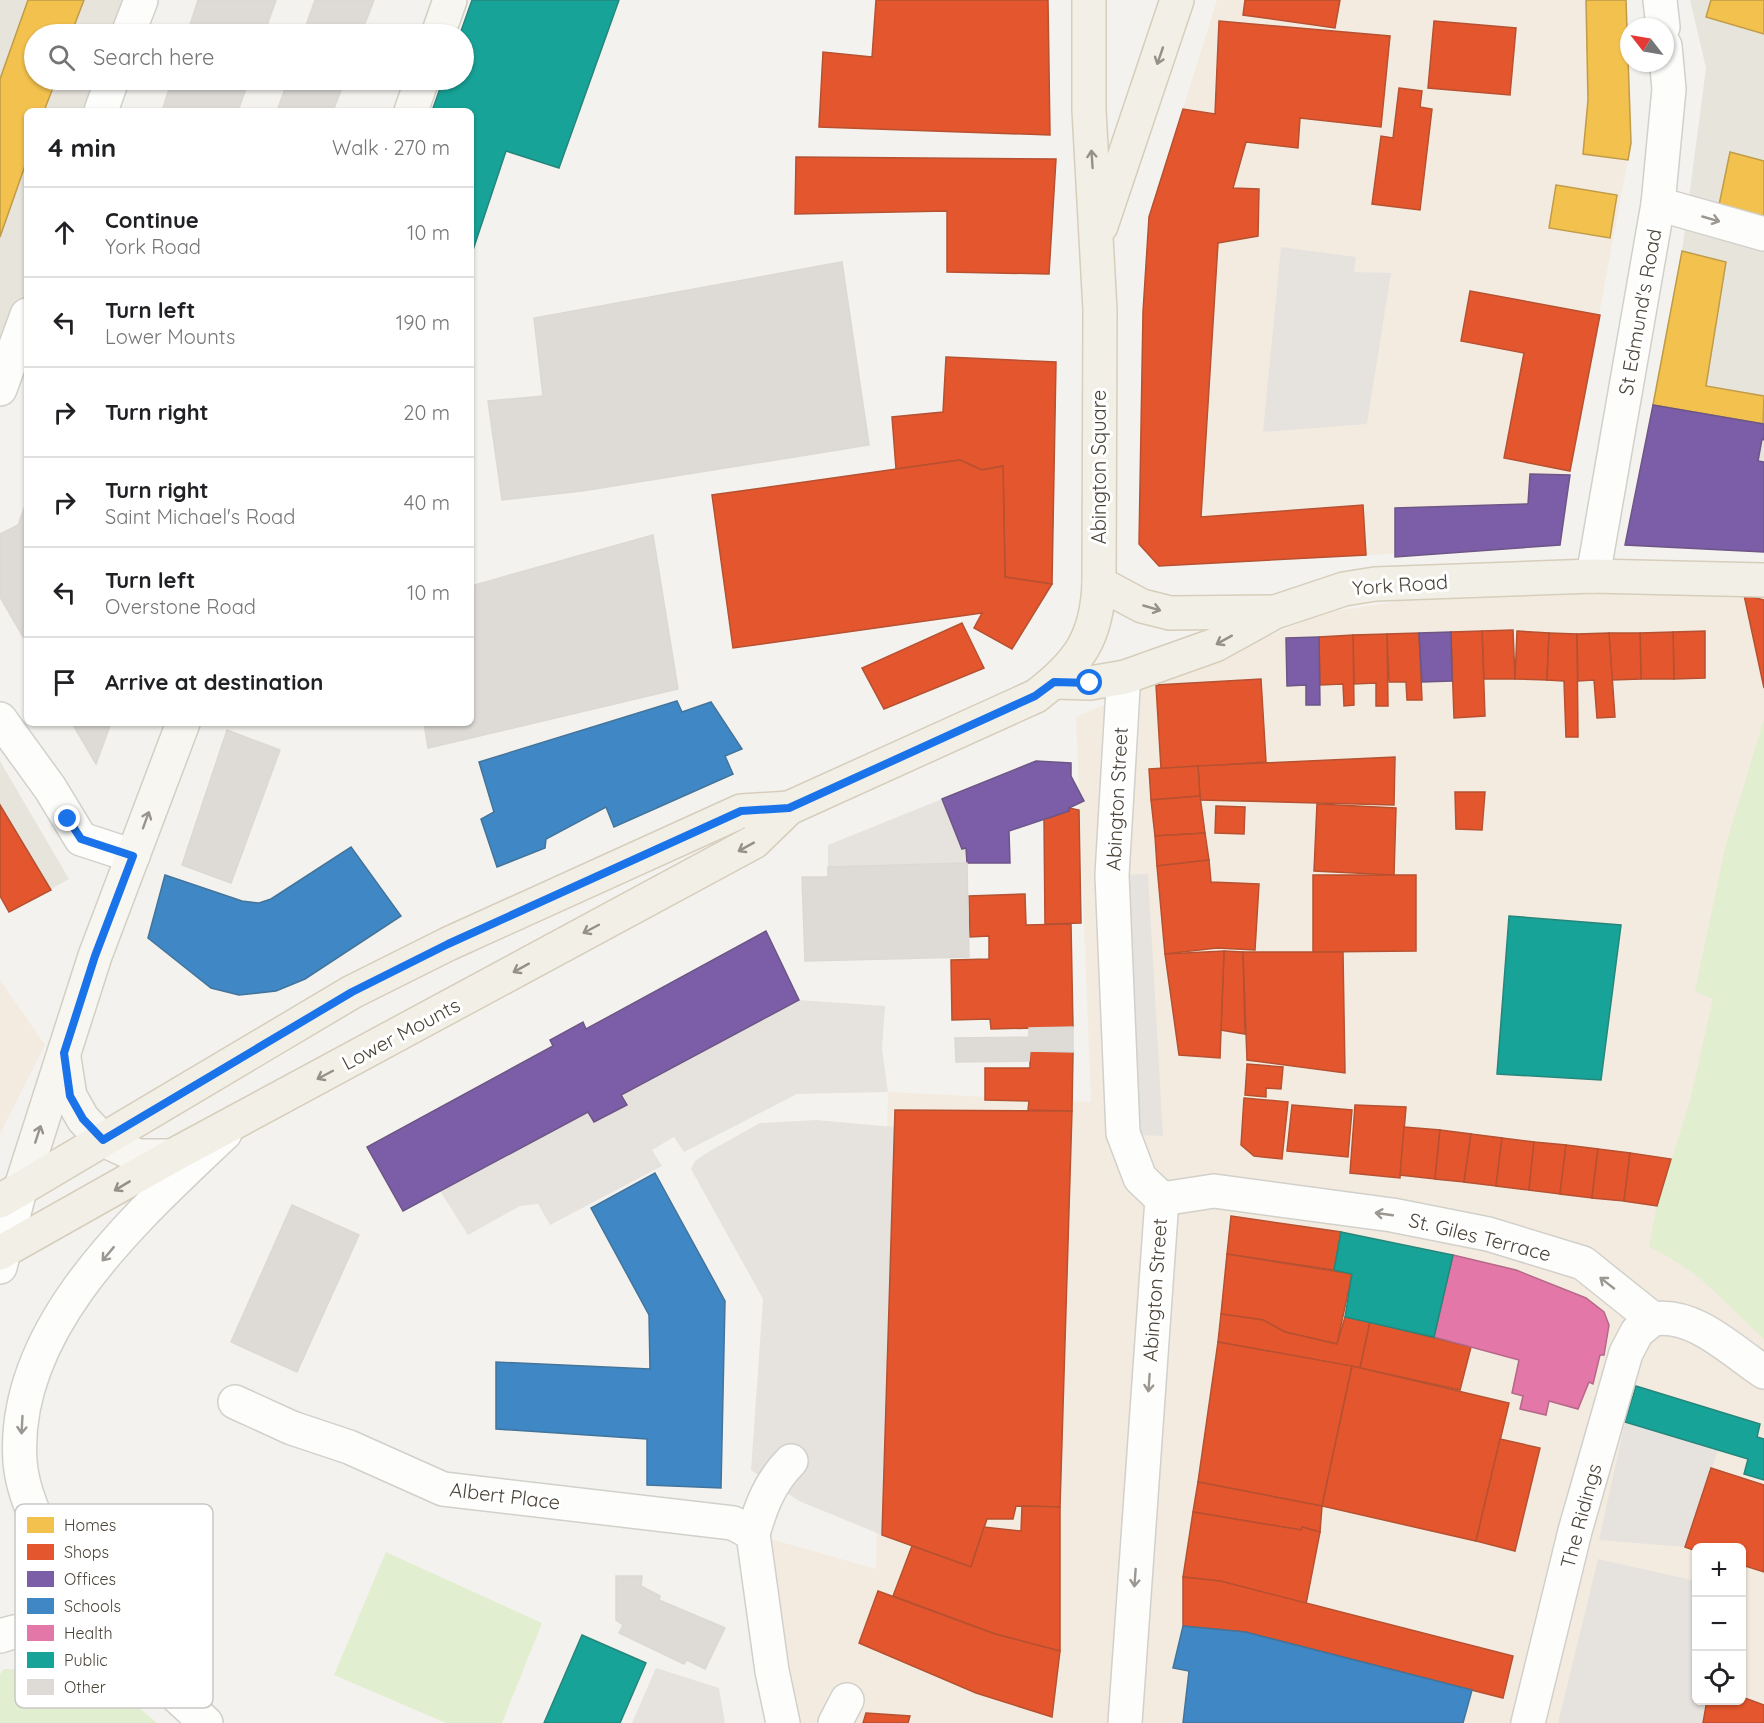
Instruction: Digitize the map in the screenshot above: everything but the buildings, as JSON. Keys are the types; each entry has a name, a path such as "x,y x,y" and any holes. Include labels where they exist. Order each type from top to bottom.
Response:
{"main road":[{"name":"Abington Square","path":"1054,682 1088,642 1098,612 1100,310 1089,110 1089,0"},
{"name":"Abington Square","path":"1097,239 1177,0"},
{"name":"York Road","path":"1054,682 1090,683 1125,677 1215,645 1275,612 1344,589 1375,584 1593,576 1764,580"},
{"path":"1099,583 1142,606 1170,613 1275,612"},
{"name":"Lower Mounts","path":"2,1257 172,1156 754,843 789,808 1035,696 1054,682"},
{"name":"Lower Mounts","path":"10,1195 352,992 448,944 741,811 789,808"}],"street":[{"path":"132,24 141,0"},
{"path":"442,24 450,0"},
{"path":"1660,0 1662,18"},
{"name":"St Edmund's Road","path":"1593,576 1659,204 1669,89 1667,72"},
{"path":"102,108 108,90"},
{"path":"412,108 418,90"},
{"path":"1659,204 1764,234"},
{"path":"0,389 24,323"},
{"name":"Abington Street","path":"1124,688 1112,874 1123,1132 1140,1178 1162,1199 1125,1723"},
{"path":"0,719 50,788 81,839 133,856"},
{"path":"2,1257 10,1195 64,1053 95,956 182,726"},
{"path":"64,1053 70,1096 83,1119 103,1140 138,1156 172,1156"},
{"path":"31,1504 20,1462 22,1415 45,1346 83,1283 145,1209 241,1119"},
{"name":"St. Giles Terrace","path":"1162,1199 1214,1191 1392,1215 1488,1234 1583,1263 1653,1319"},
{"path":"1653,1319 1667,1317 1683,1321 1708,1334 1764,1372"},
{"name":"The Ridings","path":"1528,1723 1575,1531 1626,1353 1637,1332 1653,1319"},
{"name":"Albert Place","path":"235,1402 292,1428 350,1447 443,1489 733,1523 753,1534"},
{"path":"783,1723 772,1671 753,1534 760,1508 776,1475 791,1461"},
{"path":"0,1636 15,1631"},
{"path":"190,1708 206,1723"}],"shaded area":[{"path":"0,0 123,0 115,24 24,24 24,90 94,90 88,108 24,108 24,303 0,377"},
{"path":"1217,0 1626,0 1627,18 1620,18 1620,72 1629,72 1631,143 1570,471 1560,545 1159,566 1139,544 1143,312 1149,217"},
{"path":"1690,0 1764,0 1764,552 1625,545 1682,251 1706,68"},
{"path":"1281,247 1356,257 1354,272 1391,273 1367,424 1263,432"},
{"path":"1548,578 1764,597 1764,1723 783,1723 753,1534 876,1569 888,1092 1091,1102 1076,717 1323,613"},
{"path":"0,761 69,879 9,912 0,896"},
{"path":"942,799 962,849 966,848 967,863 828,867 828,845"},
{"path":"1148,874 1163,1136 1139,1135 1112,875"},
{"path":"0,980 45,1045 0,1134"},
{"path":"799,1000 885,1006 882,1049 888,1092 797,1094 684,1152 674,1137 652,1150 662,1166 550,1225 538,1204 520,1206 468,1235 440,1191 588,1112 594,1122 626,1105 621,1095"},
{"path":"816,1120 895,1127 882,1535 799,1501 751,1470 763,1299 691,1169 695,1161 708,1152 760,1123"},
{"path":"1625,1422 1718,1450 1685,1547 1599,1540"},
{"path":"1598,1559 1692,1580 1692,1705 1706,1705 1703,1723 1558,1723"},
{"path":"656,1668 719,1688 725,1723 632,1723"}],"green space":[{"path":"1764,720 1764,1339 1698,1277 1649,1247 1657,1206 1690,1101 1713,999 1695,991 1726,844"},
{"path":"386,1552 542,1623 502,1723 446,1723 334,1675"},
{"path":"4,1669 15,1669 15,1708 139,1708 157,1723 0,1723 0,1674"}],"route":[{"path":"68,819 81,839 133,856 95,956 64,1053 70,1096 83,1119 103,1140 352,992 448,944 741,811 789,808 1035,696 1054,682 1090,683"}]}
